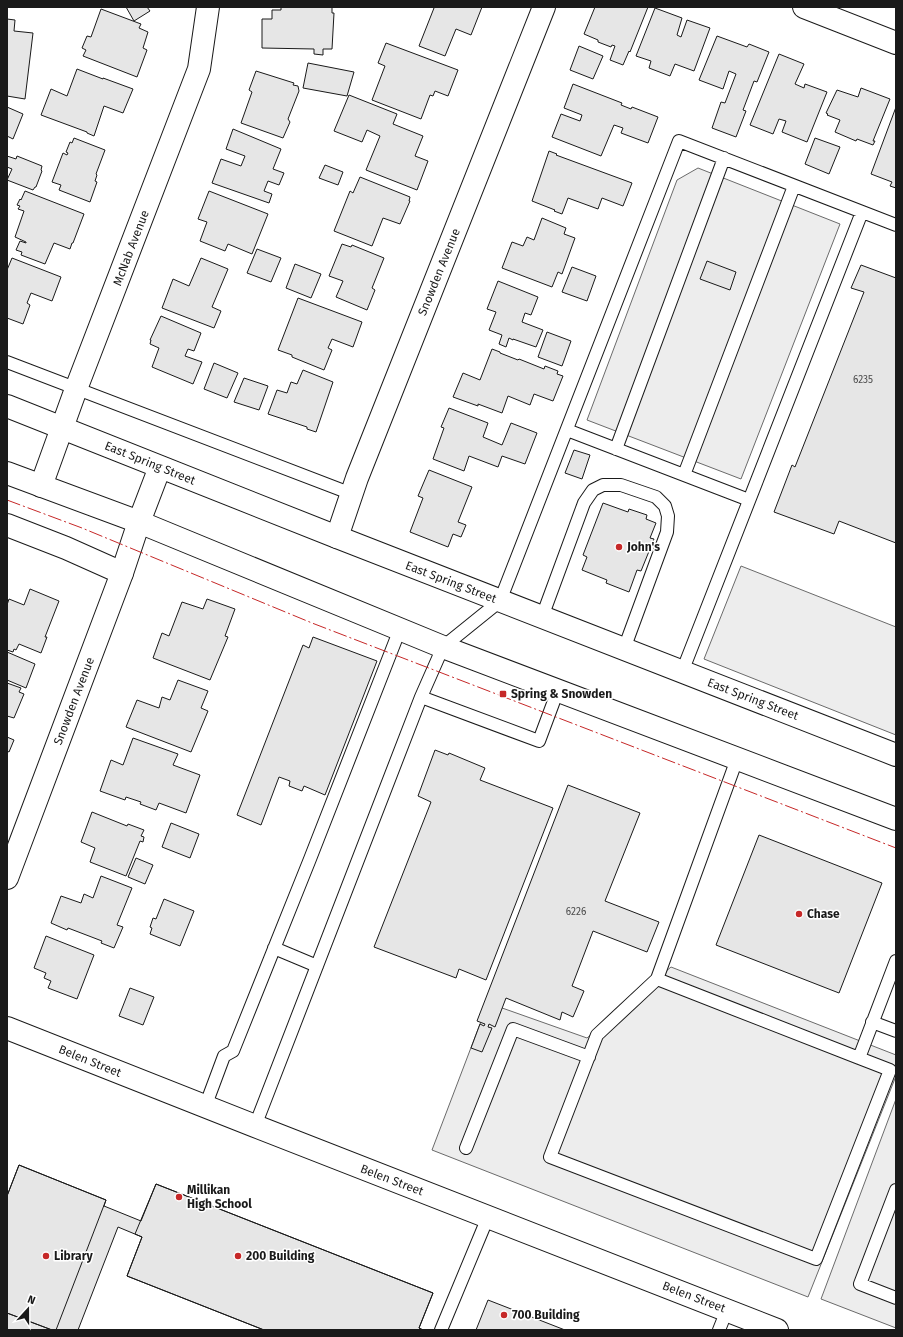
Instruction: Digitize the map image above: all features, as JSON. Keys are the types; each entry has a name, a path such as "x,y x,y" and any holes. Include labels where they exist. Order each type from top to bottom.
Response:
{"street":[{"name":"McNab Avenue","path":"41,486 76,389 199,69 208,7"},
{"name":"Snowden Avenue","path":"336,537 544,7"},
{"path":"804,7 835,13 896,43"},
{"name":"East Spring Street","path":"7,406 160,468 896,755"},
{"name":"Snowden Avenue","path":"7,878 13,847 122,573 139,522 160,468"},
{"path":"7,473 139,522 443,647 896,819"},
{"path":"7,525 66,548 122,573"},
{"name":"Belen Street","path":"7,1028 488,1217 723,1320 777,1330"}],"lane":[{"path":"255,1126 421,697 443,647 500,601 679,141 896,225"},
{"path":"616,449 724,158"},
{"path":"684,475 794,186"},
{"path":"682,672 862,212"},
{"path":"7,362 352,494"},
{"path":"567,430 749,500"},
{"path":"542,617 584,503 593,490 603,485 621,485 656,497 665,506 668,516 668,532 624,649"},
{"path":"205,1107 224,1056 233,1050 400,629"},
{"path":"421,697 539,741 558,690"},
{"path":"657,979 890,1070 816,1259 550,1157 597,1035 657,979 738,759"},
{"path":"274,948 317,966"},
{"path":"859,1058 896,961"},
{"path":"872,1022 896,1031"},
{"path":"466,1148 513,1029 589,1057"},
{"path":"896,1190 860,1284 896,1298"},
{"path":"440,1330 488,1217"}],"shaded area":[{"path":"698,168 840,224 741,479 587,420 677,180"},
{"path":"741,566 896,627 896,735 704,659"},
{"path":"671,967 896,1055 896,1076 808,1297 432,1150 488,1003 587,1038"},
{"path":"896,1099 896,1328 821,1299"}],"building":[{"path":"126,7 147,7 150,11 134,21"},
{"path":"281,7 332,7 332,13 334,13 332,49 323,49 323,55 314,54 314,49 262,48 262,19 272,19 272,10 281,10"},
{"path":"432,7 482,7 471,35 456,29 445,56 419,46 434,8"},
{"path":"595,7 648,7 630,52 629,51 623,65 610,60 615,46 612,45 611,47 598,42 598,40 584,34"},
{"path":"655,8 682,18 677,35 681,37 687,20 710,28 694,71 675,64 670,76 649,68 651,61 636,56"},
{"path":"101,9 141,24 139,28 148,32 143,48 147,50 137,77 83,56 86,50 82,48 87,36 91,37"},
{"path":"7,19 15,20 14,31 33,33 25,99 7,96"},
{"path":"717,36 747,47 749,44 769,52 757,82 754,81 743,110 746,111 736,137 712,128 721,102 725,103 736,74 729,71 723,89 699,80"},
{"path":"386,43 458,70 448,96 435,91 433,96 430,95 421,119 372,100 385,66 378,63"},
{"path":"579,46 603,56 593,79 570,70"},
{"path":"779,54 804,64 795,84 804,88 805,84 827,92 807,142 782,132 786,121 779,119 773,134 750,125"},
{"path":"308,63 354,72 347,96 303,88"},
{"path":"77,69 133,89 123,113 104,106 94,136 41,115 51,89 67,96"},
{"path":"256,71 294,83 293,85 298,86 299,91 288,119 290,122 283,138 241,123 252,92 249,90"},
{"path":"573,84 622,103 621,105 631,109 632,107 658,117 648,143 621,133 623,128 614,125 601,156 552,137 561,114 580,121 582,115 564,108"},
{"path":"861,88 890,99 873,141 875,141 873,145 857,139 856,141 835,132 840,120 827,115 828,114 826,113 837,90 858,97"},
{"path":"349,95 397,114 393,124 423,136 415,156 428,161 417,190 366,170 380,136 367,130 362,142 334,131"},
{"path":"7,107 23,114 13,139 7,136"},
{"path":"896,107 896,188 890,186 892,182 871,174"},
{"path":"233,129 281,149 273,169 284,173 279,185 268,181 264,191 272,194 269,203 212,183 221,159 241,166 245,156 226,149"},
{"path":"74,138 105,150 96,174 95,181 97,182 90,202 59,190 61,185 52,182 63,153 67,155 68,153 66,152 70,142 72,143"},
{"path":"815,138 840,147 829,174 805,164"},
{"path":"549,151 557,154 556,155 632,183 623,206 602,198 598,209 568,198 562,214 532,201"},
{"path":"7,156 16,159 17,156 42,166 42,171 36,187 33,190 7,180 12,169 7,167"},
{"path":"325,165 343,172 338,185 319,178"},
{"path":"360,177 410,197 410,201 400,224 383,218 372,246 334,231 350,191 353,193"},
{"path":"25,191 84,214 70,249 54,243 45,264 21,255 22,252 16,250 20,241 26,243 15,237 24,211 18,209 20,206 17,205"},
{"path":"209,191 268,214 252,254 228,244 225,251 200,241 207,222 198,219"},
{"path":"542,218 566,228 564,234 575,238 562,274 558,272 552,287 502,268 512,242 523,246 527,237 534,240"},
{"path":"342,244 351,247 352,245 384,258 372,288 375,290 367,310 336,297 343,281 329,276"},
{"path":"257,249 281,258 271,282 247,273"},
{"path":"12,258 61,277 52,301 31,293 27,303 30,305 23,324 7,318 7,270"},
{"path":"201,258 228,269 212,307 221,311 214,328 162,308 173,279 189,286"},
{"path":"707,261 736,272 730,290 700,279"},
{"path":"295,264 321,274 311,298 286,288"},
{"path":"861,265 896,278 896,543 839,521 834,534 774,512 792,465 795,467 864,292 851,288"},
{"path":"572,267 596,276 587,301 562,292"},
{"path":"498,281 538,297 531,315 525,313 522,322 543,330 536,347 509,338 506,347 499,344 502,335 489,330 496,312 487,309"},
{"path":"298,298 362,322 353,347 332,339 328,348 332,350 324,370 278,350"},
{"path":"161,316 201,333 194,351 188,349 185,356 202,362 193,384 152,367 159,348 150,344 150,340"},
{"path":"547,332 571,341 562,366 538,357"},
{"path":"492,349 544,369 545,366 558,371 557,374 563,376 553,401 534,394 530,405 508,396 502,413 453,397 463,373 480,380"},
{"path":"214,363 238,373 227,398 204,389"},
{"path":"303,370 333,382 316,432 307,429 307,427 268,414 277,390 287,393 291,382 297,384"},
{"path":"244,378 268,386 259,410 234,402"},
{"path":"449,408 488,423 483,437 502,445 511,423 537,433 525,464 502,456 498,467 469,456 464,471 433,459 444,428 441,427"},
{"path":"574,450 590,455 582,479 565,473"},
{"path":"429,470 472,487 458,522 466,525 461,537 453,534 448,547 410,532 423,498 418,496"},
{"name":"John's","path":"603,503 628,512 629,509 647,515 646,519 656,523 650,538 654,539 641,571 637,570 629,592 606,583 607,580 582,570 587,557 583,555"},
{"path":"30,589 59,601 45,637 47,637 41,653 19,644 13,652 7,650 7,605 9,599 24,605"},
{"path":"207,599 235,609 225,636 228,637 210,680 153,658 162,633 169,636 182,602 203,609"},
{"path":"313,637 377,661 325,795 304,786 302,791 289,786 290,781 279,777 261,825 237,815 303,645 309,648"},
{"path":"7,652 35,664 26,688 7,680"},
{"path":"178,680 208,691 201,708 208,711 191,752 126,727 137,700 159,708 162,697 170,700"},
{"path":"7,683 21,688 19,692 24,694 14,718 7,716"},
{"path":"7,737 14,740 9,752 7,751"},
{"path":"133,738 178,754 173,765 200,775 186,813 159,803 156,810 140,804 141,802 126,797 125,800 100,791 111,760 123,765"},
{"path":"435,750 448,755 449,753 485,768 480,780 553,808 486,980 459,969 456,978 374,947 431,802 418,796"},
{"path":"568,785 640,813 605,901 659,922 647,952 593,931 572,986 584,991 573,1017 562,1012 560,1020 506,998 495,1027 489,1024 488,1027 492,1028 482,1052 471,1048 480,1024 484,1026 485,1024 477,1021"},
{"path":"92,812 127,826 128,824 144,830 141,836 144,837 143,842 140,841 126,876 90,862 95,848 81,842"},
{"path":"171,823 199,834 190,858 162,847"},
{"name":"Chase","path":"759,835 882,883 839,993 716,945"},
{"path":"136,858 153,865 145,884 128,877"},
{"path":"101,876 132,888 117,925 123,927 114,948 101,943 102,941 68,928 67,930 51,923 61,896 81,903 84,894 93,898"},
{"path":"164,899 194,911 180,946 150,934 152,928 150,927 153,918 156,919"},
{"path":"46,936 94,955 77,999 48,988 51,981 44,978 46,973 34,968"},
{"path":"130,988 154,997 143,1025 119,1016"},
{"name":"200 Building","path":"19,1165 106,1200 104,1206 141,1221 156,1184 433,1293 419,1328 423,1330 264,1330 127,1276 142,1237 118,1227 78,1330 7,1330 7,1196"},
{"name":"Library","path":"19,1165 106,1200 56,1330 52,1330 7,1313 7,1196"},
{"name":"200 Building","path":"156,1184 433,1293 419,1328 423,1330 264,1330 127,1276 142,1237 135,1234"},
{"name":"700 Building","path":"488,1300 565,1330 476,1330"},
{"path":"7,1313 52,1330 7,1330"}],"power":[{"path":"7,500 82,528 312,623 896,848"}],"place":[{"name":"John's","path":"619,547"},
{"name":"Spring & Snowden","path":"503,694"},
{"name":"Chase","path":"799,914"},
{"name":"Millikan High School","path":"179,1197"},
{"name":"Library","path":"46,1256"},
{"name":"200 Building","path":"238,1256"},
{"name":"700 Building","path":"504,1315"}]}
